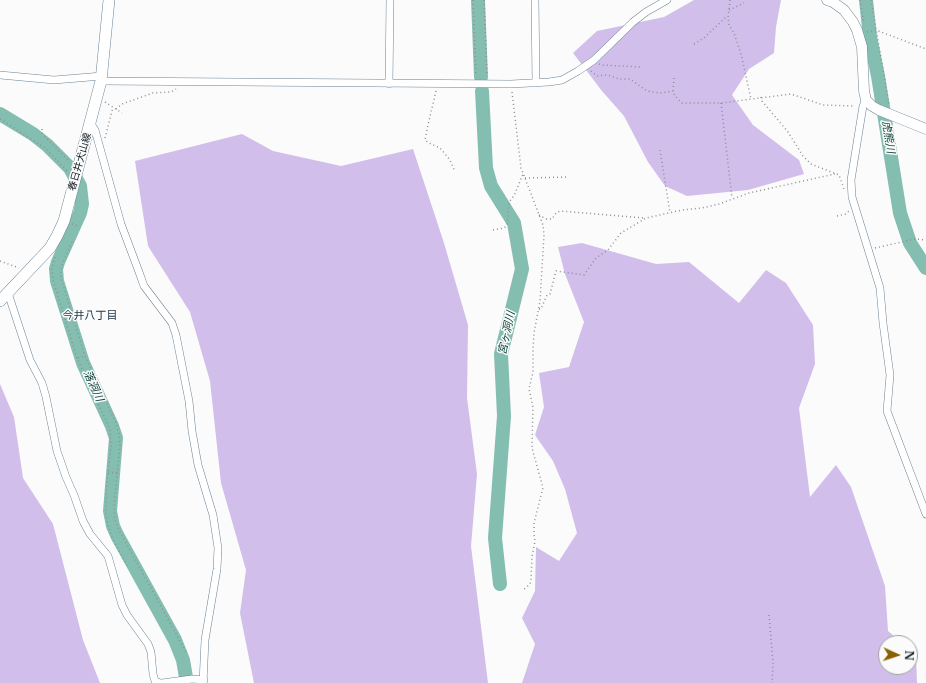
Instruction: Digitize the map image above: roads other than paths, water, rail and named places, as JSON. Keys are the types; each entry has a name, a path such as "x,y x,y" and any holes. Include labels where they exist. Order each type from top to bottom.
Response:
{"main road":[{"name":"春日井犬山線","path":"4,297 50,248 64,220 102,79 109,0"},
{"path":"827,0 833,2 844,10 857,30 862,47 864,103 926,130"}],"street":[{"path":"389,84 390,0"},
{"path":"535,0 536,83"},
{"path":"0,75 54,80 102,79 180,82 389,84 536,83 562,80 585,66 594,60 633,22 646,12 667,0"},
{"path":"864,103 851,180 852,197 880,288 890,374 886,411 926,514"},
{"path":"4,297 30,360 42,383 57,451 83,522 90,534 108,556 122,605 127,615 148,644 151,652 152,674 155,681 161,683 192,679 204,681 205,640 217,569 218,548 212,515 198,464 192,431 189,401 176,335 172,323 144,286 138,272 122,224 102,151 95,130 91,124"}],"waterway":[{"name":"宮ヶ洞川","path":"478,0 481,77"},
{"name":"虎熊川","path":"866,0 870,37 878,76 900,213 910,243 926,268"},
{"name":"宮ヶ洞川","path":"482,91 486,168 491,186 514,223 522,269 501,354 504,416 495,538 500,584"},
{"name":"落洞川","path":"0,114 33,134 47,145 70,168 80,186 82,204 80,213 58,262 56,269 57,281 83,363 116,438 110,511 113,526 175,640 183,660 187,683"}],"district":[{"name":"今井八丁目","path":"90,316"}]}
